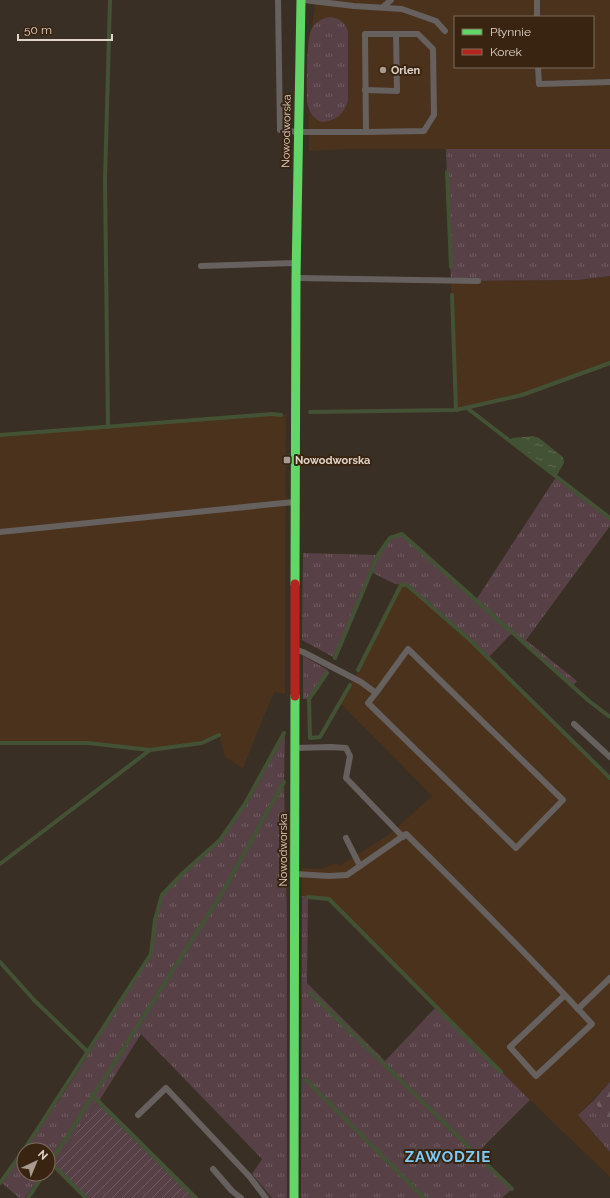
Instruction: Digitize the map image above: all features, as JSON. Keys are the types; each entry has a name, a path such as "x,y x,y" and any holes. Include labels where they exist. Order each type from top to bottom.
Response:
{"street":[{"name":"Nowodworska","path":"294,1198 296,264 301,0"}],"lane":[{"path":"278,0 280,130 298,132 366,132 424,131 434,115 433,49 418,34 365,34 366,132"},
{"path":"304,0 354,6 402,9 436,21 445,31"},
{"path":"354,6 361,0"},
{"path":"383,7 391,0"},
{"path":"537,0 537,16"},
{"path":"365,90 397,91 396,34"},
{"path":"538,68 539,84 610,82"},
{"path":"201,266 296,264"},
{"path":"296,278 478,281"},
{"path":"0,532 296,502"},
{"path":"408,649 564,800 516,848 368,703 376,693 408,649"},
{"path":"296,650 303,652 361,682 376,693"},
{"path":"574,724 610,756"},
{"path":"295,748 331,746 346,748 350,756 346,778 403,837"},
{"path":"295,874 329,876 347,875 406,834 578,1008 592,1024 536,1076 510,1047 565,995"},
{"path":"346,838 360,866"},
{"path":"578,1008 610,978"},
{"path":"138,1115 166,1088 249,1176 266,1198"},
{"path":"213,1169 232,1191 241,1198"}],"shaded area":[{"path":"316,0 610,0 610,149 350,149 309,151 308,53"},
{"path":"610,276 610,363 522,395 456,410 451,281 578,280"},
{"path":"272,414 286,415 285,694 274,692 243,768 225,757 219,734 201,742 151,749 89,741 0,741 0,435"},
{"path":"401,585 407,585 469,639 610,778 610,1082 578,1115 610,1152 610,1177 501,1072 329,899 302,896 302,868 321,869 337,863 339,866 390,834 432,796 340,703"}],"green space":[{"path":"331,17 342,21 348,31 348,101 339,116 332,120 323,122 312,115 307,102 308,44 311,30 315,25 322,19"},
{"path":"446,149 610,149 610,276 578,280 451,281"},
{"path":"556,477 610,518 610,526 526,640 577,681 573,686 513,632 488,658 407,585 395,584 371,572 335,658 302,640 303,553 378,555 390,538 402,534 476,600"},
{"path":"303,656 328,670 309,699 303,699"},
{"path":"285,735 284,782 287,919 287,1198 272,1198 252,1174 262,1159 141,1034 99,1101 56,1161 56,1142 30,1142 63,1094 152,954 156,919 163,895 185,872 222,839 247,804"},
{"path":"302,896 308,897 307,983 385,1061 436,1007 530,1100 476,1154 512,1189 502,1198 301,1198"},
{"path":"610,1082 610,1120 593,1101"},
{"path":"99,1101 196,1198 86,1198 56,1168 56,1161"},
{"path":"593,1101 610,1120 610,1152 578,1115"},
{"path":"16,1163 16,1182 37,1182 25,1198 19,1198 2,1183"}],"water":[{"path":"533,436 539,438 563,457 564,463 556,477 510,440 512,438"}],"waterway":[{"path":"108,427 105,181 110,0"},
{"path":"447,172 451,267"},
{"path":"452,295 456,410"},
{"path":"310,412 456,410 522,395 610,363"},
{"path":"467,408 610,518"},
{"path":"0,435 272,414 281,415"},
{"path":"335,658 378,555 390,538 402,534 589,701 610,717"},
{"path":"358,670 401,585 407,585 469,639 610,778"},
{"path":"327,673 309,699 310,738 320,737 350,685"},
{"path":"29,1142 151,954 155,920 162,895 183,873 220,840 245,804 284,733"},
{"path":"0,743 88,743 150,750 202,743 219,735"},
{"path":"0,864 150,750"},
{"path":"56,1154 222,893 284,782"},
{"path":"308,897 329,899 501,1072"},
{"path":"0,962 34,1000 88,1052"},
{"path":"310,992 512,1189"},
{"path":"306,1080 424,1198"},
{"path":"93,1096 196,1198"},
{"path":"0,1183 16,1161"},
{"path":"56,1168 86,1198"},
{"path":"28,1198 39,1182"}],"traffic: fast":[{"path":"295,584 296,278 301,0"},
{"path":"294,1198 295,696"}],"traffic: jam":[{"path":"295,584 295,696"}],"place":[{"name":"Orlen","path":"383,70"},
{"name":"Nowodworska","path":"287,460"}],"district":[{"name":"ZAWODZIE","path":"448,1157"}]}
